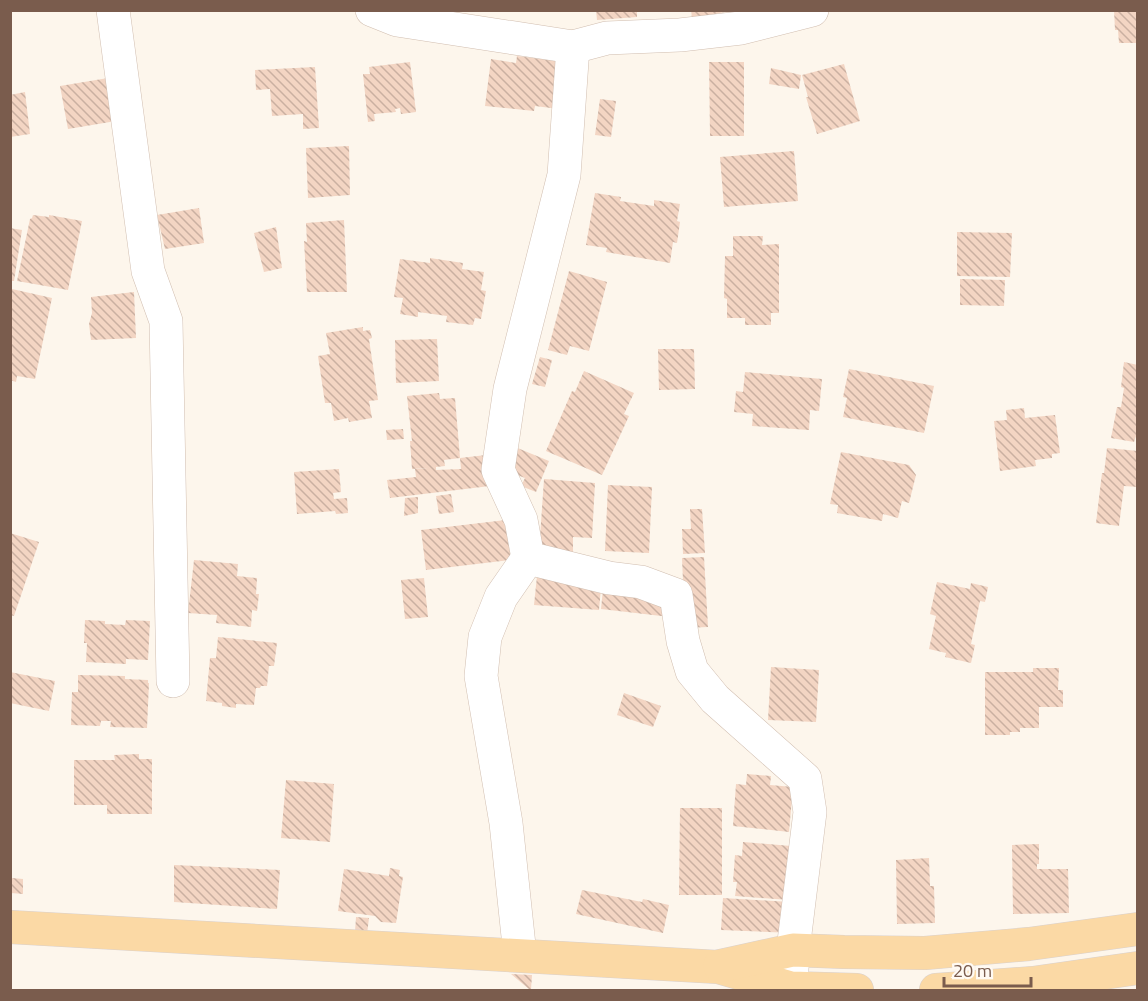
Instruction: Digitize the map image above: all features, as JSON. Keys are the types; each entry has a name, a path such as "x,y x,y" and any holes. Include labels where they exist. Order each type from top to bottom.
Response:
{"main road":[{"path":"10,927 718,966 791,988 857,990"},
{"path":"718,966 793,950 925,953 1029,944 1137,929"},
{"path":"936,990 1033,983 1137,968"}],"street":[{"path":"113,10 148,271 166,321 174,681"},
{"path":"372,10 397,20 573,47 608,38 680,35 741,28 812,10"},
{"path":"520,955 506,823 481,676 485,637 501,597 528,558 521,520 498,470 510,389 564,175 573,47"},
{"path":"528,558 609,578 641,582 676,595 682,641 692,671 715,699 805,779 810,812 793,950 791,988"}],"building":[{"path":"596,10 637,10 637,17 597,20"},
{"path":"691,10 725,10 725,12 692,18"},
{"path":"1114,10 1138,10 1138,43 1119,43 1118,30 1115,30"},
{"path":"517,56 565,62 559,109 535,106 534,111 485,106 491,59 516,63"},
{"path":"410,62 416,112 401,114 400,108 395,109 396,112 374,114 375,121 368,122 363,74 370,74 369,67"},
{"path":"709,62 744,62 744,136 710,136"},
{"path":"844,64 860,121 817,134 802,75"},
{"path":"315,67 319,128 303,129 303,114 272,116 270,89 256,90 255,70"},
{"path":"771,68 801,75 799,89 769,84"},
{"path":"114,77 122,120 68,129 60,86"},
{"path":"25,92 30,134 10,137 10,95"},
{"path":"600,99 616,101 611,137 595,135"},
{"path":"349,146 350,195 308,198 306,148"},
{"path":"794,151 798,201 724,207 720,157"},
{"path":"595,193 621,197 620,201 654,206 654,200 680,204 677,243 673,242 670,263 606,252 607,248 586,245"},
{"path":"199,208 204,243 165,249 157,215"},
{"path":"33,215 49,217 49,215 82,221 68,290 17,281 30,219"},
{"path":"344,220 347,292 307,292 304,241 307,242 306,223"},
{"path":"276,227 282,268 264,272 254,233"},
{"path":"10,228 22,230 14,281 10,281"},
{"path":"957,232 1012,233 1010,277 957,276"},
{"path":"733,236 763,236 762,245 779,244 779,313 771,313 771,325 745,325 745,318 727,318 727,299 724,298 725,256 733,256"},
{"path":"430,258 463,263 462,269 484,272 481,290 486,291 481,319 475,318 473,325 446,322 447,316 418,312 418,317 400,314 403,298 394,297 400,259 430,263"},
{"path":"569,271 607,282 589,351 570,346 567,355 548,350"},
{"path":"960,279 1005,280 1004,306 960,305"},
{"path":"12,289 52,298 35,379 17,376 16,382 10,380 10,292"},
{"path":"134,292 136,338 91,340 89,324 92,313 91,297"},
{"path":"363,327 363,331 370,330 372,338 369,339 378,400 369,401 372,418 349,422 348,418 334,421 331,403 325,403 318,356 330,354 326,333"},
{"path":"437,339 439,381 396,383 395,340"},
{"path":"658,349 694,349 695,389 659,390"},
{"path":"540,357 552,360 545,387 532,384"},
{"path":"1124,362 1138,365 1138,436 1134,442 1111,438 1117,407 1121,407"},
{"path":"849,369 934,386 924,433 843,417 847,398 843,397"},
{"path":"584,371 634,393 624,414 629,416 602,475 546,451 572,391 575,392"},
{"path":"745,372 822,379 819,411 810,410 809,430 752,426 753,414 734,412 736,391 743,392"},
{"path":"439,393 440,399 455,398 460,458 486,455 490,486 390,498 387,480 416,477 415,469 428,468 412,469 410,441 412,441 407,396","holes":["460,458 461,469 436,470 436,467 445,466 444,460"]},
{"path":"1024,408 1025,418 1055,415 1060,453 1052,454 1052,458 1035,460 1036,466 1000,471 994,421 1007,420 1006,410"},
{"path":"403,429 404,439 387,440 386,430"},
{"path":"515,447 549,461 536,492 521,486 525,478 505,470"},
{"path":"1107,448 1138,451 1138,487 1124,486 1119,526 1096,523"},
{"path":"841,452 909,465 916,475 909,503 902,501 898,518 883,514 882,521 837,513 838,505 830,504"},
{"path":"339,469 341,492 333,493 334,499 347,498 348,513 336,514 335,511 297,514 294,472"},
{"path":"544,479 595,483 592,538 573,537 573,553 539,552"},
{"path":"608,485 652,487 649,553 605,551"},
{"path":"451,494 454,512 439,514 436,496"},
{"path":"418,497 418,513 404,516 405,498"},
{"path":"690,509 702,509 705,553 683,554 682,529 691,529"},
{"path":"514,519 518,559 426,570 421,530"},
{"path":"10,533 39,542 14,616 10,615"},
{"path":"704,557 708,627 685,628 682,558"},
{"path":"194,560 238,564 237,576 257,578 256,594 259,594 257,611 252,610 251,627 216,623 217,615 188,613"},
{"path":"537,576 601,588 599,610 534,605"},
{"path":"424,578 428,617 405,619 401,580"},
{"path":"937,582 970,589 971,583 988,587 985,602 980,601 971,644 975,645 971,663 945,657 946,653 929,649 936,616 930,614"},
{"path":"603,589 673,597 670,617 601,609"},
{"path":"85,620 125,625 126,620 150,621 148,660 126,659 126,664 86,662"},
{"path":"218,637 277,643 274,666 269,666 267,686 256,688 254,705 236,704 236,708 206,701 210,658 216,658"},
{"path":"771,667 819,670 816,722 768,720"},
{"path":"1033,668 1059,668 1058,690 1063,690 1063,707 1039,707 1039,728 1020,728 1020,732 1010,732 1010,735 985,735 985,672 1033,672"},
{"path":"10,672 55,681 49,711 10,703"},
{"path":"78,675 125,676 125,679 148,680 147,728 110,727 111,721 101,721 100,726 71,725 72,692 78,692"},
{"path":"624,693 661,706 653,727 617,715"},
{"path":"139,754 139,759 152,759 152,814 107,814 107,805 74,805 74,760 115,760 114,755"},
{"path":"747,774 771,776 770,785 793,787 789,832 733,826 736,784 746,785"},
{"path":"286,780 334,784 330,842 281,838"},
{"path":"680,808 722,808 722,895 679,895"},
{"path":"743,842 803,847 789,900 735,896 737,882 733,882 735,855 742,856"},
{"path":"1039,844 1037,869 1068,869 1069,913 1013,914 1012,845"},
{"path":"929,858 930,886 934,886 935,923 897,924 896,860"},
{"path":"174,865 280,870 277,909 174,902"},
{"path":"390,868 400,870 399,876 403,877 396,923 381,922 375,916 338,911 344,869 389,876"},
{"path":"12,878 23,879 23,894 11,893"},
{"path":"582,890 669,905 663,933 576,914"},
{"path":"723,898 790,902 794,933 721,930"},
{"path":"356,917 369,918 367,934 355,932"},
{"path":"511,974 532,975 531,990 530,990"}]}
